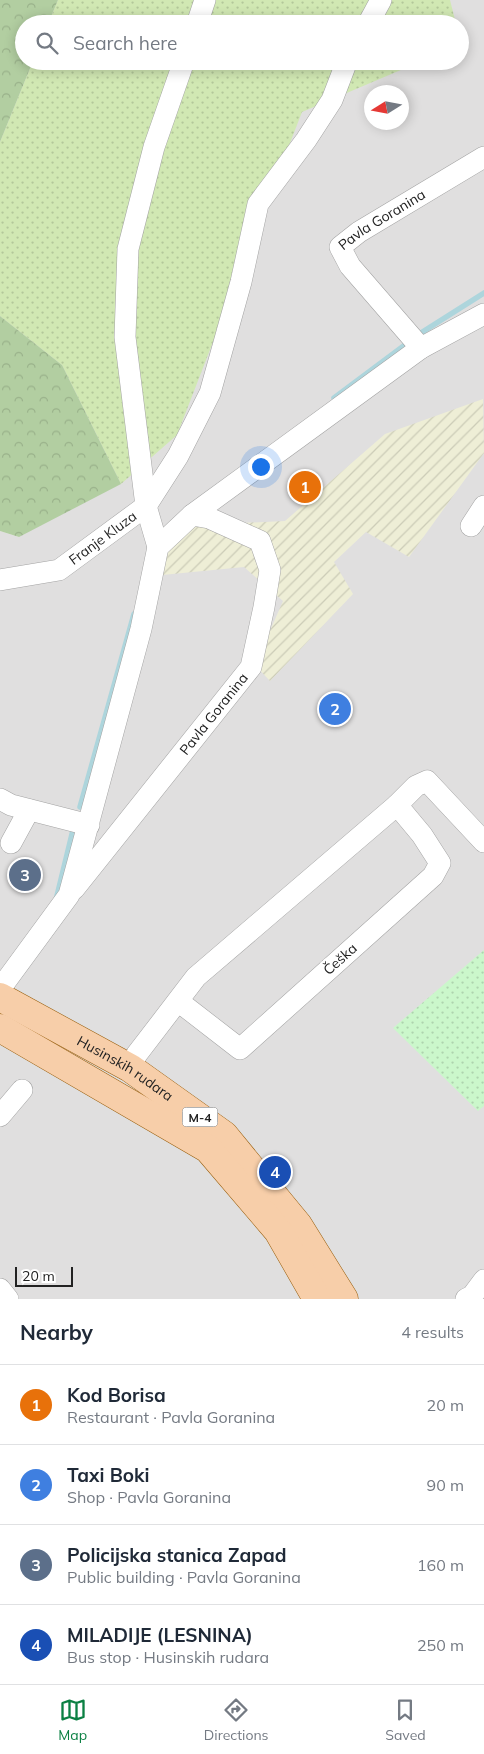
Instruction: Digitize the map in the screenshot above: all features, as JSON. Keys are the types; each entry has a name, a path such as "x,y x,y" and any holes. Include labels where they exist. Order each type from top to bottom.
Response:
{"main road":[{"name":"Husinskih rudara","path":"0,997 130,1068 224,1135 298,1225 344,1299"},
{"name":"Husinskih rudara","path":"0,1028 208,1149 278,1231 317,1299"}],"street":[{"path":"200,15 205,0"},
{"path":"372,15 380,0"},
{"path":"181,70 154,147 128,249 125,337 146,506 158,547 192,515 421,348 483,317"},
{"path":"146,506 178,456 210,394 241,282 258,204 306,140 332,100 344,70"},
{"name":"Pavla Goranina","path":"421,348 350,266 340,247 359,232 484,157"},
{"name":"Franje Kluza","path":"0,580 59,570 146,506"},
{"path":"471,526 484,506"},
{"name":"Pavla Goranina","path":"0,989 69,895 251,667 270,570 260,541 209,518 192,515"},
{"name":"Pavla Goranina","path":"69,895 141,629 158,547"},
{"path":"130,1068 137,1054 196,977 397,805 416,786 427,781 484,842"},
{"path":"0,798 12,805 89,825"},
{"name":"Češka","path":"178,1001 240,1049 433,876 440,863 422,835 397,805"},
{"path":"11,842 29,810"},
{"path":"0,1116 22,1090"},
{"path":"466,1299 472,1296 484,1280"},
{"path":"0,1289 8,1299"}],"shaded area":[{"path":"58,0 484,0 484,1299 0,1299 0,531 19,537 62,365 0,316 0,142 29,70 469,70 469,15 52,15"}],"green space":[{"path":"0,0 58,0 52,15 15,15 15,70 29,70 0,142"},
{"path":"58,0 450,0 454,15 52,15"},
{"path":"29,70 401,70 302,112 177,435 121,484 62,365 0,316 0,142"},
{"path":"0,316 62,365 121,484 19,537 0,531"},
{"path":"483,399 484,453 409,557 366,532 334,562 353,594 270,681 255,665 283,601 244,567 152,576 177,526 285,521 385,434"},
{"path":"484,950 484,1106 478,1111 393,1028"}],"waterway":[{"path":"416,336 484,293"},
{"path":"334,398 409,342"},
{"path":"80,807 134,614"},
{"path":"56,900 74,826"}],"place":[{"name":"Kod Borisa","path":"305,487"},
{"name":"Taxi Boki","path":"335,709"},
{"name":"Policijska stanica Zapad","path":"25,875"},
{"name":"MILADIJE (LESNINA)","path":"275,1172"}]}
